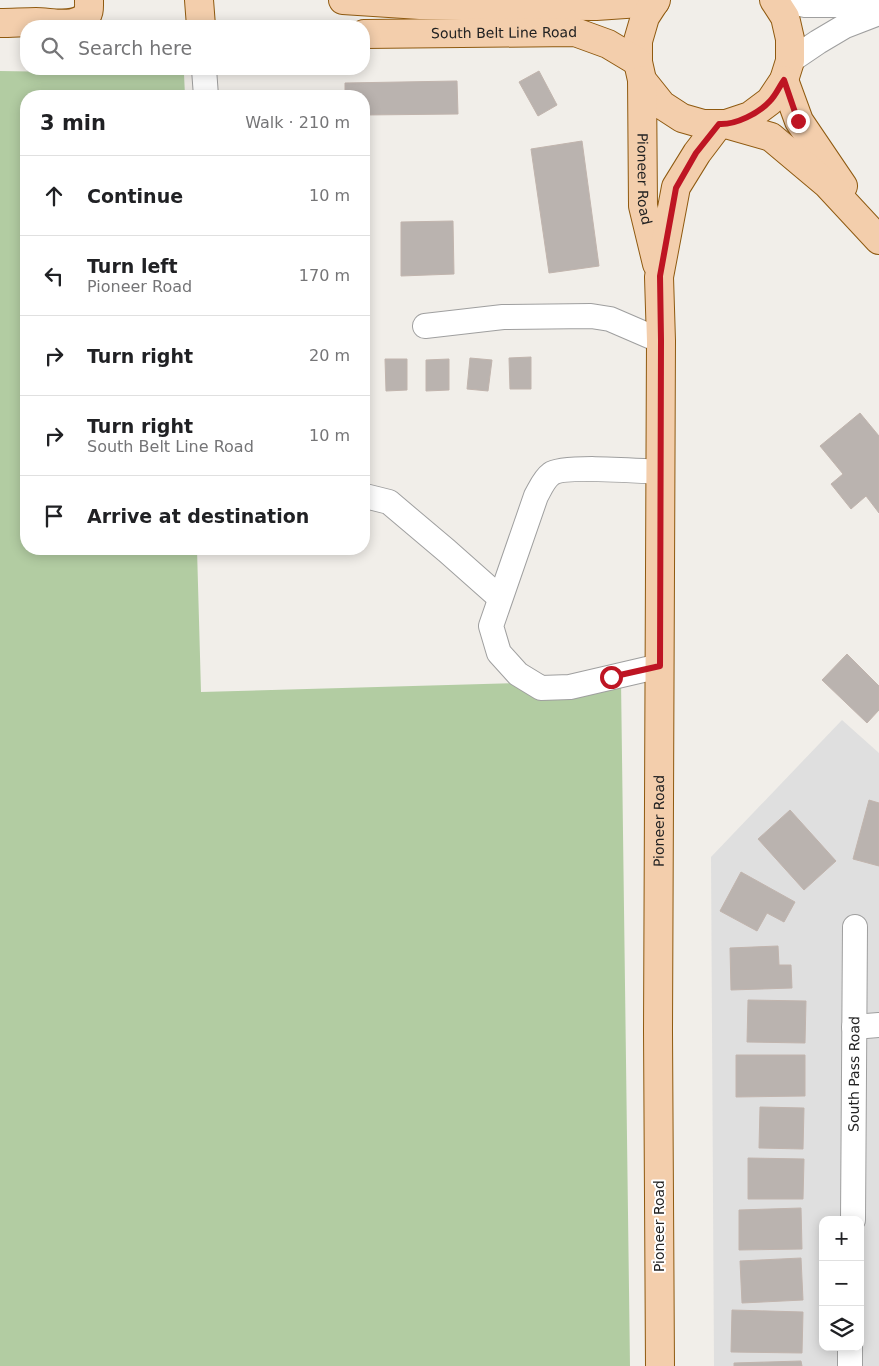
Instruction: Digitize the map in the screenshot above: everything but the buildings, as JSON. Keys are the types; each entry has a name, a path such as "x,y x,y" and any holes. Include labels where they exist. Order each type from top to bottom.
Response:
{"main road":[{"path":"80,20 89,11 89,0"},
{"path":"200,0 201,20"},
{"name":"South Belt Line Road","path":"343,0 383,1 420,5 537,3 596,6 656,1"},
{"path":"774,0 784,17 790,38 787,70 798,121 852,199 879,233"},
{"name":"Pioneer Road","path":"656,1 645,17 638,41 643,206 660,276"},
{"path":"0,24 20,23"},
{"name":"South Belt Line Road","path":"370,34 575,32 608,44 640,71"},
{"path":"0,40 20,39"},
{"path":"723,124 750,116 770,101 787,70"},
{"path":"640,71 662,105 682,118 703,124 723,124 771,137 827,184 879,240"},
{"name":"Pioneer Road","path":"660,1366 658,1021 661,472 660,276 676,188 696,153 723,124"}],"street":[{"path":"780,0 805,6 879,5"},
{"path":"787,70 818,42 845,26 879,13"},
{"path":"204,75 206,90"},
{"path":"425,326 503,316 591,316 610,319 661,340"},
{"path":"660,666 570,688 541,688 518,674 499,653 491,626 536,496 552,473 560,470 586,469 661,472"},
{"path":"370,497 389,502 448,551 500,598"},
{"name":"South Pass Road","path":"853,1216 855,927"},
{"path":"854,1028 879,1025"},
{"path":"850,1351 850,1366"}],"shaded area":[{"path":"842,720 879,753 879,1366 714,1366 711,857"}],"green space":[{"path":"0,71 20,71 20,75 184,75 185,90 20,90 20,555 197,555 201,692 621,680 630,1366 0,1366"}],"route":[{"path":"611,677 660,666 660,276 676,188 696,153 719,124 726,124 750,116 770,101 784,80 798,121"}]}
